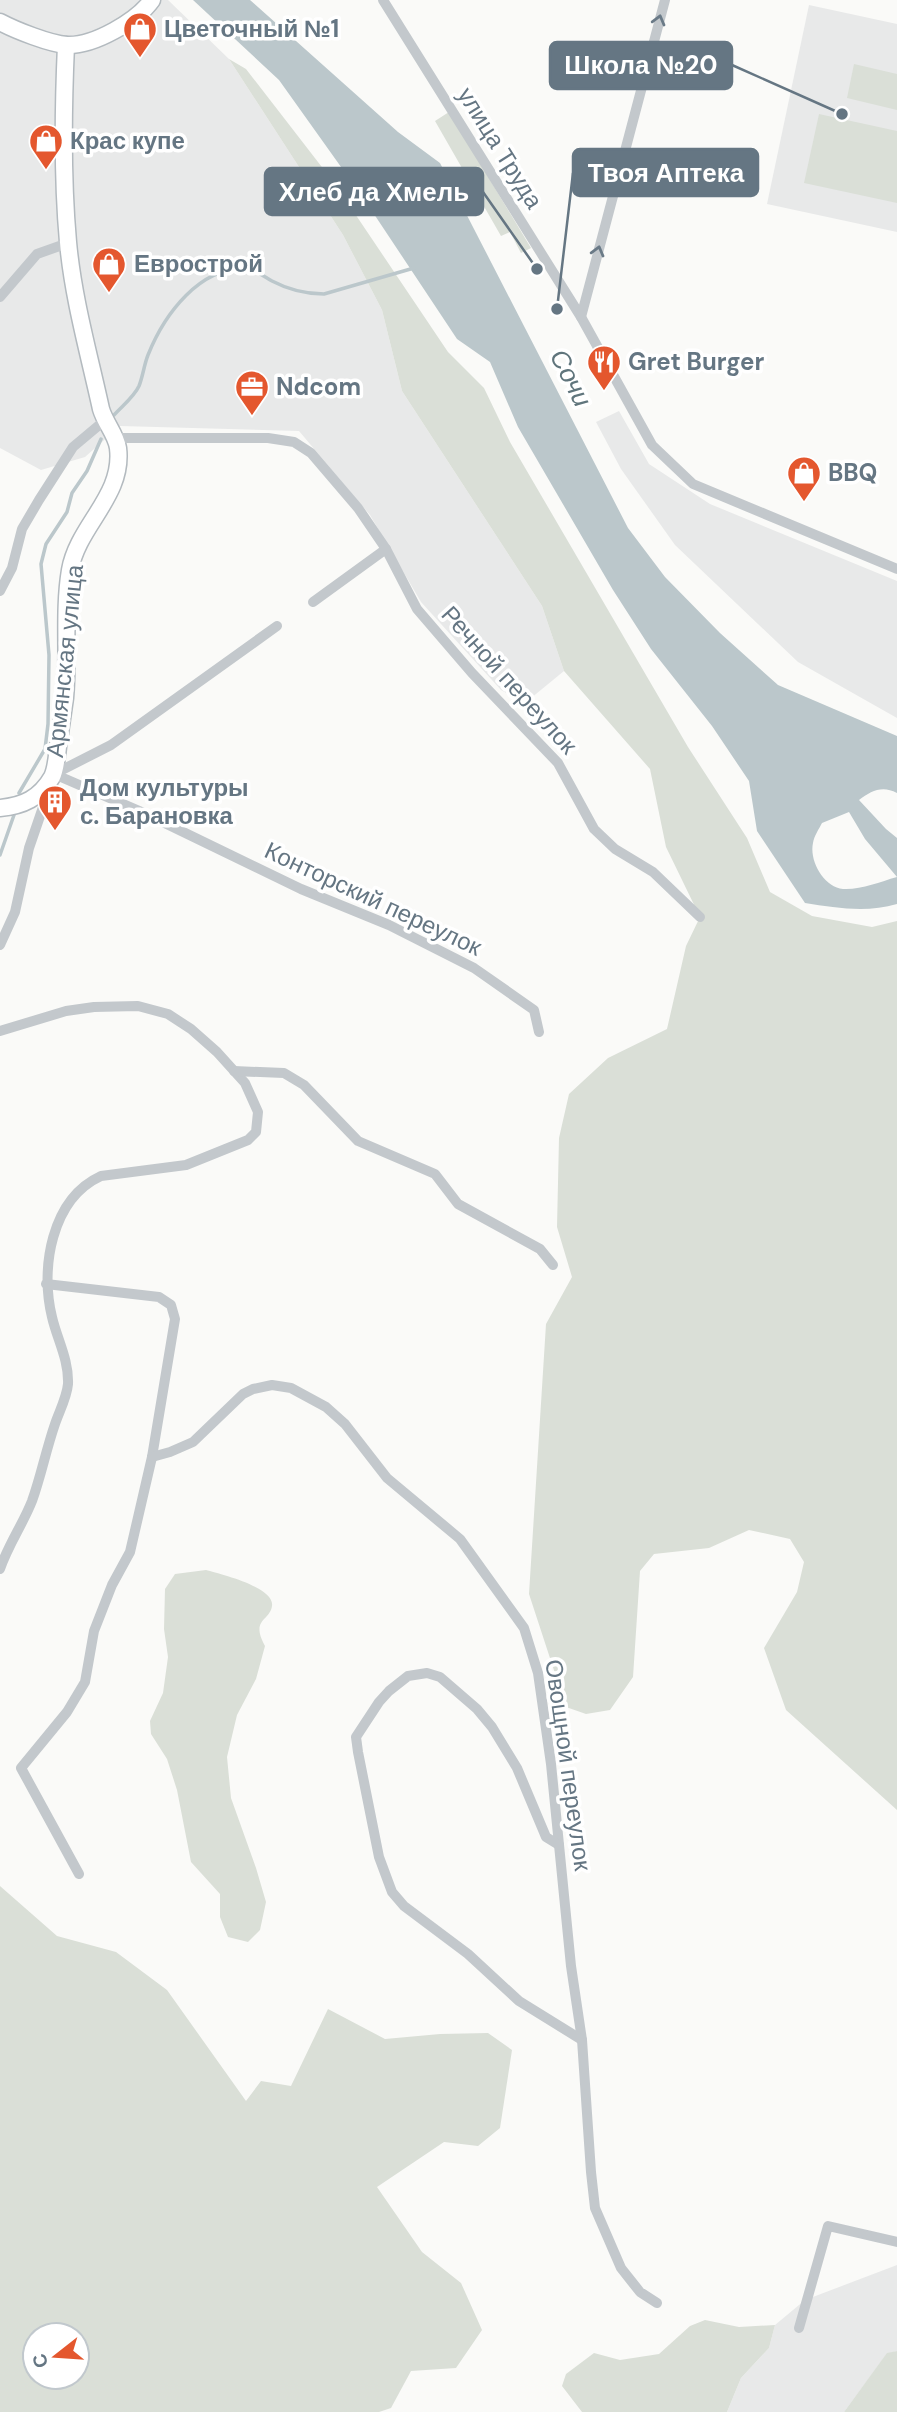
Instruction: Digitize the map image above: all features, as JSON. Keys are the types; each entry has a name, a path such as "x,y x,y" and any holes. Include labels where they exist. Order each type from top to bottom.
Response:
{"street":[{"name":"улица Труда","path":"383,0 581,317 652,446 681,474 706,490 897,569"},
{"path":"581,317 664,0"},
{"path":"0,22 16,30 66,45 83,43 127,24 150,3"},
{"path":"66,45 63,131 68,243 74,287 104,421 117,444"},
{"path":"0,297 37,254 68,243"},
{"path":"0,591 12,568 22,529 74,447 104,421"},
{"name":"Речной переулок","path":"117,444 268,438 294,442 312,453 358,508 386,548 417,609 472,673 558,763 594,829 615,849 653,872 700,917"},
{"name":"Армянская улица","path":"0,808 16,807 29,802 54,775 65,697 71,568 82,536 112,490 118,475 117,444"},
{"path":"313,602 386,548"},
{"path":"0,945 15,912 29,848 54,775 111,745 277,626"},
{"name":"Конторский переулок","path":"54,775 144,813 301,889 389,925 474,968 534,1010 539,1032"},
{"path":"0,1031 66,1011 94,1007 138,1006 168,1014 217,1052 253,1098 258,1112 256,1132 248,1140 186,1165 101,1176 80,1190 62,1218 51,1245 46,1284 52,1318 62,1347 68,1385 31,1503 0,1569"},
{"path":"234,1071 284,1073 304,1086 358,1142 435,1174 458,1205 540,1249 553,1265"},
{"path":"46,1284 159,1297 172,1305 175,1319 152,1457 131,1552 112,1584 94,1631 85,1682 67,1712 20,1768 79,1874"},
{"name":"Овощной переулок","path":"152,1457 193,1442 243,1394 253,1389 272,1385 291,1388 326,1407 345,1424 387,1478 460,1539 524,1628 538,1673 551,1764 582,2040 595,2208 621,2268 640,2292 657,2303"},
{"path":"559,1845 546,1837 516,1768 492,1727 477,1709 440,1677 427,1673 408,1676 379,1702 364,1722 356,1737 358,1752 379,1857 392,1892 404,1906 468,1954 519,2001 582,2040"},
{"path":"799,2328 828,2226 897,2242"}],"shaded area":[{"path":"0,0 168,0 229,59 343,235 382,310 402,391 542,606 564,671 525,703 501,690 421,602 370,515 299,431 120,426 85,457 41,470 0,448"},
{"path":"193,0 250,0 398,132 440,163 628,528 665,577 720,633 778,685 897,736 897,793 886,789 877,790 859,800 897,838 897,877 897,904 863,909 805,903 757,831 749,781 712,726 651,649 613,590 518,427 490,362 457,339 366,202 279,80","holes":["849,812 865,839 897,877 850,889 830,884 819,872 813,858 814,838 822,823"]},
{"path":"809,5 897,24 897,232 767,204"},
{"path":"229,59 246,69 335,184 448,352 484,388 510,442 688,747 747,838 770,892 812,916 872,927 897,921 897,1810 786,1710 764,1648 797,1592 804,1562 790,1539 749,1530 709,1548 654,1554 640,1571 633,1677 610,1710 586,1714 566,1707 529,1594 546,1324 572,1277 557,1227 559,1138 569,1094 608,1058 667,1029 686,946 700,917 666,847 650,769 564,671 542,606 402,391 382,310 343,235"},
{"path":"854,64 897,74 897,110 847,98"},
{"path":"449,112 531,248 521,253 510,232 501,236 435,121"},
{"path":"819,114 897,131 897,203 804,183"},
{"path":"619,411 649,464 710,504 897,581 897,718 798,662 675,545 621,469 596,422"},
{"path":"206,1570 256,1587 271,1599 272,1606 260,1625 259,1630 265,1646 256,1679 237,1715 227,1757 231,1798 266,1902 260,1930 248,1942 228,1937 220,1917 220,1894 191,1862 177,1790 167,1759 151,1734 150,1721 163,1693 168,1657 164,1629 165,1589 175,1574"},
{"path":"0,1886 57,1936 116,1952 167,1990 246,2101 261,2081 291,2086 328,2009 385,2039 488,2033 512,2050 500,2128 478,2146 444,2142 377,2187 422,2252 461,2283 482,2330 456,2368 411,2371 391,2408 379,2412 0,2412"},
{"path":"897,2265 897,2351 887,2354 844,2412 727,2412 741,2378 769,2348 775,2325 805,2300"},
{"path":"705,2320 739,2327 775,2325 769,2348 741,2378 727,2412 582,2412 562,2386 566,2374 594,2353 620,2360 659,2354 690,2326"},
{"path":"897,2351 897,2412 844,2412 887,2353"}],"waterway":[{"path":"114,415 137,390 155,340 174,309 199,284 214,275 248,269 291,289 324,294 414,268"},
{"path":"19,793 45,749 48,724 49,655 41,564 46,544 67,512 72,493 87,471 101,439"},
{"path":"0,855 14,815"}],"place":[{"name":"Цветочный №1","path":"140,59"},
{"name":"Школа №20","path":"842,114"},
{"name":"Крас купе","path":"46,171"},
{"name":"Хлеб да Хмель","path":"537,269"},
{"name":"Еврострой","path":"109,294"},
{"name":"Твоя Аптека","path":"557,309"},
{"name":"Gret Burger","path":"604,392"},
{"name":"Ndcom","path":"252,417"},
{"name":"BBQ","path":"804,503"},
{"name":"Дом культуры с. Барановка","path":"55,832"}],"water label":[{"name":"Сочи","path":"571,378"}]}
